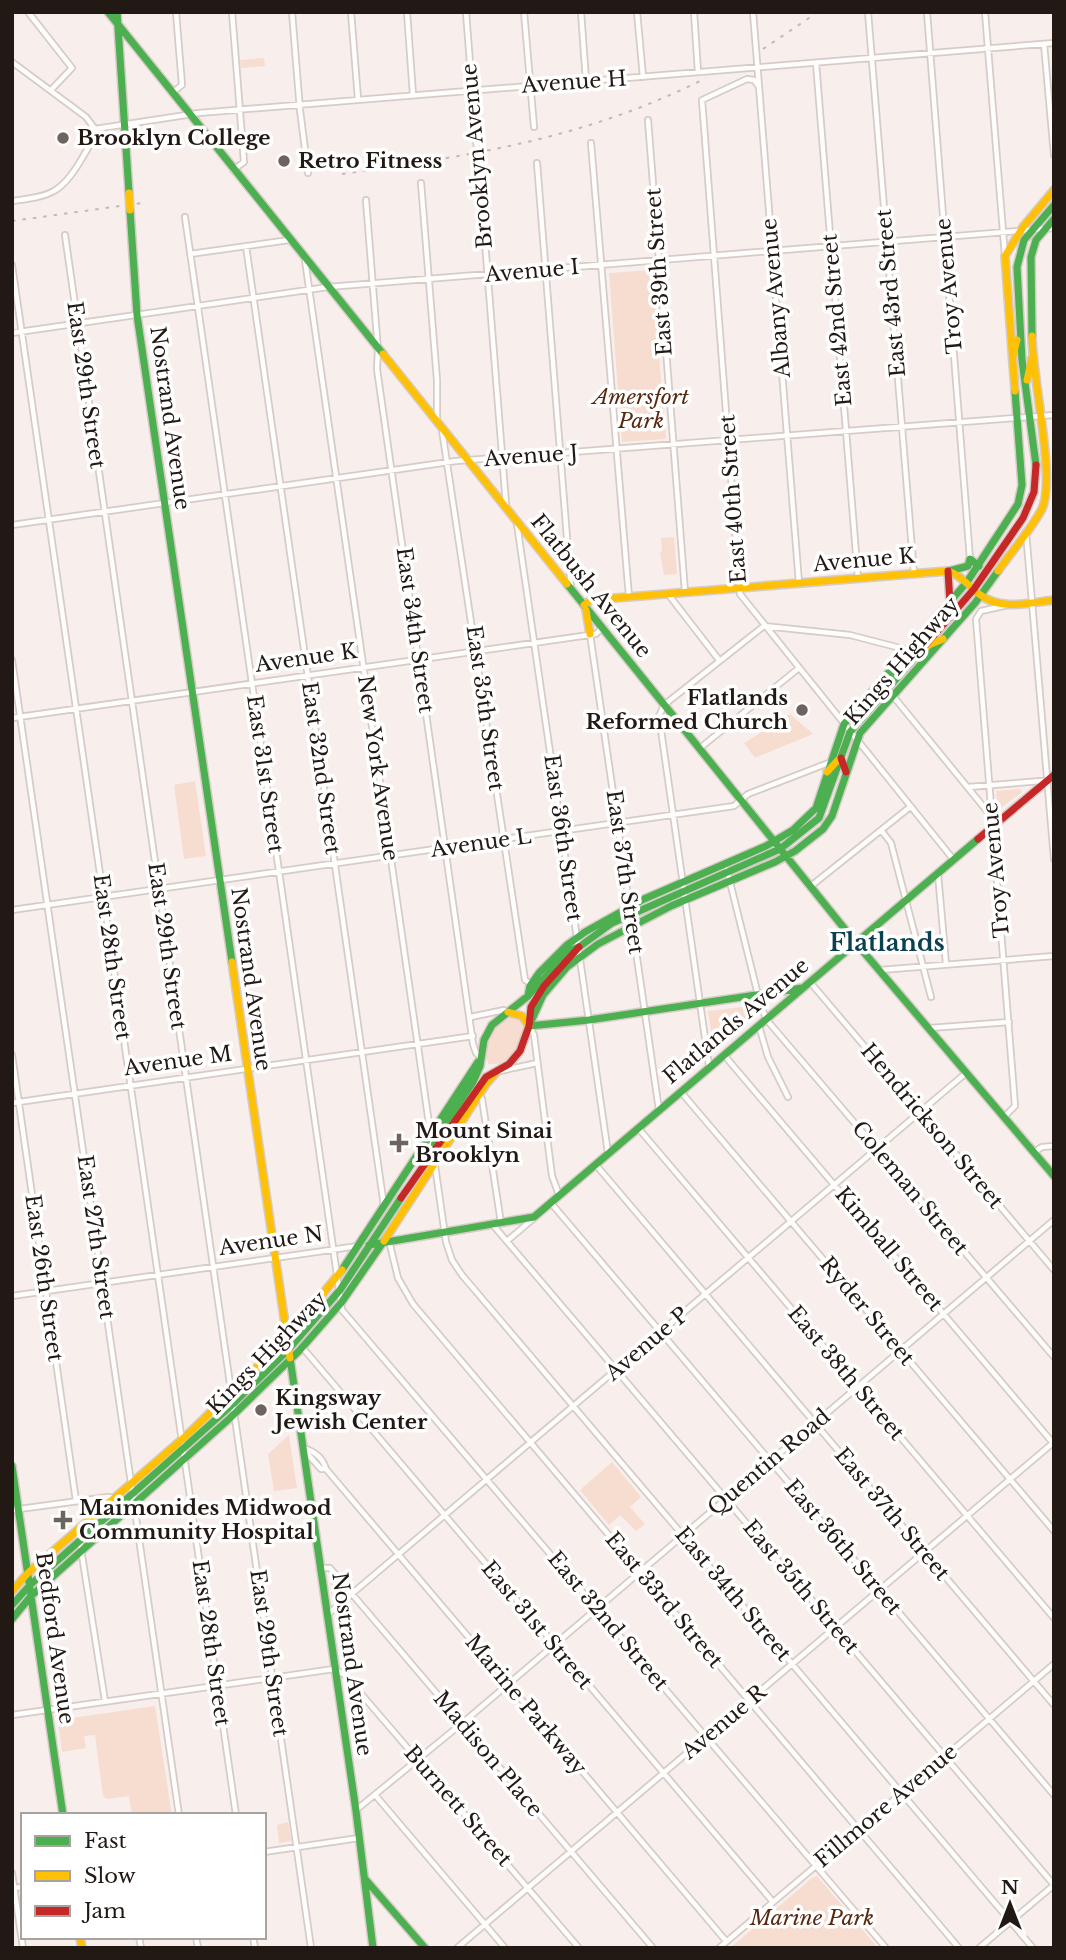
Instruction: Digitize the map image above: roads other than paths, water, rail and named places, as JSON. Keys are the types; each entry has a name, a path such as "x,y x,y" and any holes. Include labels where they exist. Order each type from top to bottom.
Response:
{"main road":[{"name":"Flatbush Avenue","path":"107,12 777,846 1054,1176"},
{"name":"Nostrand Avenue","path":"117,12 137,315 356,1811 373,1948"},
{"path":"1005,256 1020,231 1054,190"},
{"name":"Kings Highway","path":"685,896 777,846 819,818 850,732 974,589 1032,501 1036,468 1020,332 1017,267 1024,240 1054,205"},
{"name":"Kings Highway","path":"529,1027 529,1010 535,999 579,947 606,927 631,915 730,883 786,857 823,829 832,816 856,740 892,695 981,596 1042,508 1048,485 1032,358 1031,257 1036,240 1054,219"},
{"name":"Kings Highway","path":"433,1150 438,1147 486,1077 509,1064 520,1051 533,1013 551,988 580,957 631,915 683,882 777,846 810,815 816,808 844,724 979,566 1018,505 1022,476 1005,256"},
{"path":"1013,356 1020,332"},
{"path":"1026,387 1032,358"},
{"path":"948,571 968,566 971,559 979,566"},
{"path":"948,571 967,582 981,596 999,604 1054,600"},
{"path":"948,571 950,603"},
{"name":"Avenue K","path":"585,607 591,600 948,571"},
{"path":"585,607 590,635"},
{"path":"922,648 943,639"},
{"path":"879,684 903,669"},
{"path":"827,772 841,757 846,772"},
{"name":"Flatlands Avenue","path":"534,1217 953,859 1052,779"},
{"name":"Kings Highway","path":"530,984 577,936 612,914 631,915"},
{"name":"Kings Highway","path":"12,1605 30,1584 233,1404 288,1350 340,1290 433,1150 437,1137 473,1082 480,1066 486,1034 492,1025 528,996 573,947 579,947"},
{"path":"528,996 530,984"},
{"path":"508,1012 522,1016 529,1027 802,988"},
{"path":"481,1057 487,1066 498,1071"},
{"name":"Kings Highway","path":"12,1591 232,1394 286,1339 359,1246 481,1057"},
{"name":"Kings Highway","path":"12,1619 31,1596 234,1414 302,1348 341,1303 386,1242 479,1095 498,1071"},
{"name":"Avenue N","path":"369,1245 534,1217"},
{"name":"Bedford Avenue","path":"12,1466 15,1509 29,1573 63,1813"},
{"path":"364,1877 425,1948"}],"street":[{"path":"28,12 72,68 51,90"},
{"path":"172,94 182,85 176,12"},
{"path":"232,12 244,162 233,170"},
{"path":"292,12 299,104 308,173"},
{"path":"351,12 358,99"},
{"path":"407,12 413,95"},
{"name":"Brooklyn Avenue","path":"466,12 506,509"},
{"path":"524,12 534,127"},
{"path":"581,12 586,81"},
{"path":"637,12 643,77"},
{"path":"694,12 698,72"},
{"name":"Albany Avenue","path":"753,12 799,583"},
{"name":"East 43rd Street","path":"868,12 914,574"},
{"name":"Troy Avenue","path":"927,12 971,559"},
{"path":"985,12 1005,256"},
{"name":"Avenue H","path":"95,129 240,109 698,72 735,75 758,68 1054,43"},
{"path":"1044,44 1054,155"},
{"path":"12,62 86,117 95,129 89,145 62,187 44,197 12,201"},
{"name":"East 42nd Street","path":"816,63 858,578"},
{"path":"733,85 735,75"},
{"path":"733,85 750,79 759,87"},
{"name":"East 40th Street","path":"733,85 702,100 740,594 953,859"},
{"name":"East 39th Street","path":"648,120 685,592"},
{"path":"591,143 629,597"},
{"path":"537,163 572,590"},
{"name":"East 35th Street","path":"421,183 439,426 477,651 525,980 530,984"},
{"name":"East 34th Street","path":"366,200 378,350 377,369 473,1036 476,1053 481,1057"},
{"name":"East 31st Street","path":"185,217 340,1290"},
{"name":"Avenue I","path":"12,333 328,288 1054,228"},
{"name":"East 29th Street","path":"65,235 312,1948"},
{"path":"190,254 289,240"},
{"name":"East 32nd Street","path":"246,246 384,1206"},
{"name":"New York Avenue","path":"305,260 445,1234"},
{"name":"East 28th Street","path":"12,265 236,1813"},
{"name":"Avenue J","path":"12,525 447,463 1054,415"},
{"name":"East 36th Street","path":"517,523 608,1153"},
{"path":"1025,530 1052,779 1054,859"},
{"path":"667,594 719,660"},
{"name":"Troy Avenue","path":"1004,1117 1015,1106 976,619 981,611 1013,603"},
{"path":"709,1066 659,716 664,705 764,626 850,635 909,650"},
{"name":"Avenue K","path":"12,718 590,635 596,634 602,628"},
{"name":"East 37th Street","path":"590,635 659,1110"},
{"name":"East 27th Street","path":"12,660 179,1813"},
{"path":"699,748 799,668"},
{"path":"892,695 991,816"},
{"name":"Avenue L","path":"12,910 734,806 748,794 831,762"},
{"path":"967,788 1052,779"},
{"path":"811,887 910,807"},
{"path":"881,830 891,843 931,997"},
{"path":"725,864 766,1019"},
{"path":"938,872 946,964"},
{"path":"879,970 1054,956"},
{"name":"Hendrickson Street","path":"809,982 1054,1270"},
{"path":"471,1017 504,1010 508,1012"},
{"name":"Coleman Street","path":"766,1019 1054,1357"},
{"path":"929,1028 1009,1022"},
{"path":"759,1024 768,1057 788,1097"},
{"path":"529,1027 534,1035 552,1176 559,1195"},
{"name":"Avenue M","path":"12,1103 473,1036"},
{"name":"East 26th Street","path":"12,1055 76,1501"},
{"name":"Kimball Street","path":"724,1055 1053,1443"},
{"path":"498,1071 505,1072 537,1063"},
{"name":"Avenue P","path":"327,1615 966,1073"},
{"name":"Ryder Street","path":"681,1091 1054,1531"},
{"path":"479,1095 497,1224"},
{"name":"East 38th Street","path":"638,1128 1054,1618"},
{"path":"1034,1152 1042,1147 1054,1146"},
{"name":"East 37th Street","path":"595,1164 1054,1704"},
{"name":"East 36th Street","path":"551,1203 1054,1795"},
{"name":"Flatlands Avenue","path":"507,1241 534,1217"},
{"name":"Quentin Road","path":"356,1811 1054,1220"},
{"name":"East 35th Street","path":"497,1224 507,1241 1054,1885"},
{"name":"East 34th Street","path":"445,1234 448,1251 456,1268 1033,1948"},
{"name":"East 33rd Street","path":"386,1242 394,1267 410,1300 959,1948"},
{"name":"Avenue N","path":"12,1296 369,1245"},
{"name":"East 32nd Street","path":"340,1290 342,1310 886,1948"},
{"name":"East 31st Street","path":"302,1348 773,1902"},
{"name":"Avenue R","path":"457,1948 1053,1443"},
{"name":"Marine Parkway","path":"303,1448 312,1450 324,1463 326,1469 398,1555 726,1941"},
{"path":"15,1509 114,1498"},
{"path":"78,1530 105,1701"},
{"name":"Madison Place","path":"320,1568 330,1568 653,1948"},
{"name":"Fillmore Avenue","path":"719,1948 1054,1664"},
{"path":"12,1715 334,1669"},
{"name":"Burnett Street","path":"334,1669 345,1675 579,1948"},
{"path":"376,1796 505,1948"},
{"path":"266,1852 359,1838"},
{"path":"12,1873 21,1936"},
{"path":"979,1948 1054,1885"}],"railway":[{"path":"763,49 818,12"},
{"path":"342,174 438,160 528,142 617,116 706,78"},
{"path":"12,221 142,203"}],"place":[{"name":"Brooklyn College","path":"63,138"},
{"name":"Retro Fitness","path":"284,161"},
{"name":"Flatlands Reformed Church","path":"802,710"},
{"name":"Mount Sinai Brooklyn","path":"399,1143"},
{"name":"Kingsway Jewish Center","path":"261,1410"},
{"name":"Maimonides Midwood Community Hospital","path":"63,1520"}],"district":[{"name":"Flatlands","path":"887,943"}],"park label":[{"name":"Amersfort Park","path":"641,409"},
{"name":"Marine Park","path":"812,1918"}]}
